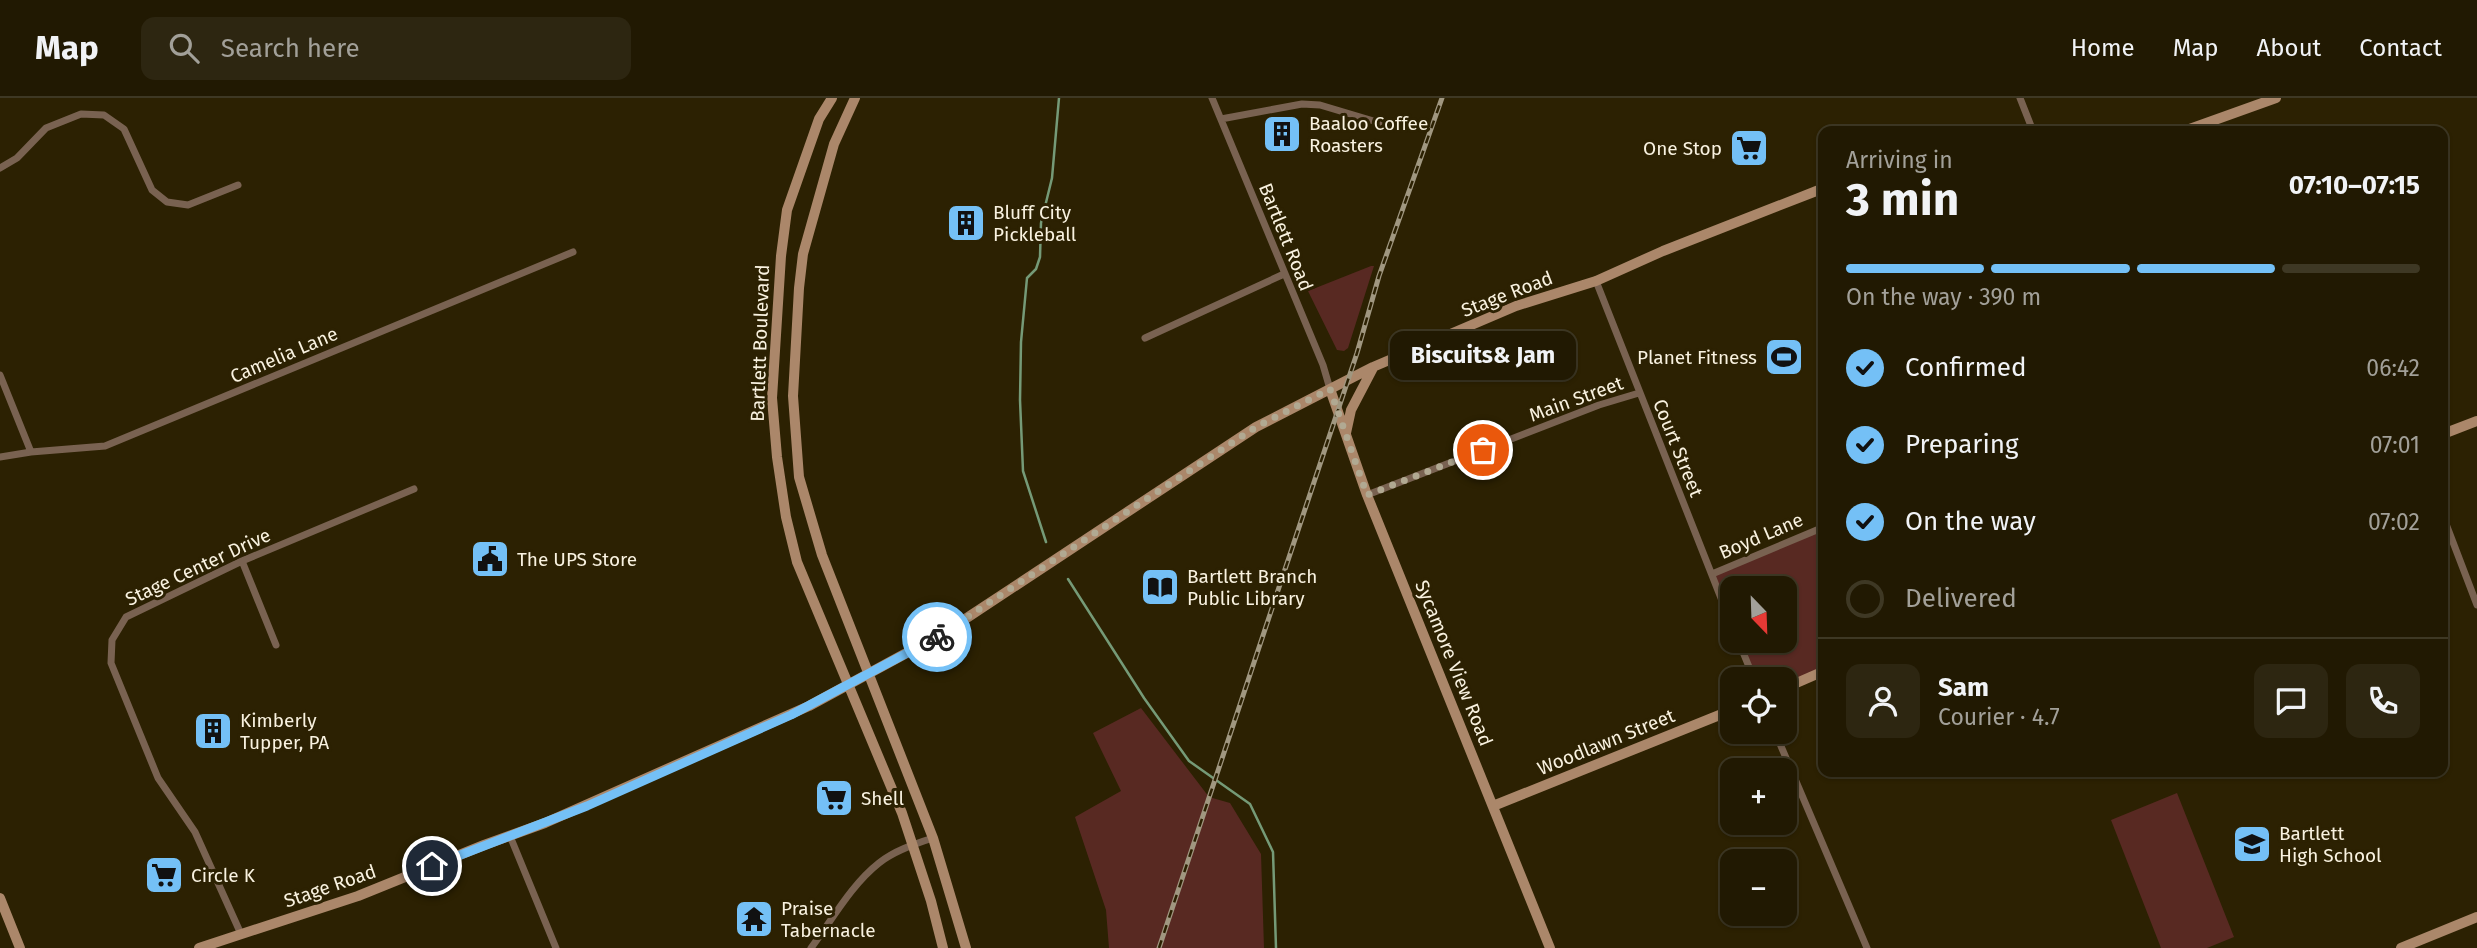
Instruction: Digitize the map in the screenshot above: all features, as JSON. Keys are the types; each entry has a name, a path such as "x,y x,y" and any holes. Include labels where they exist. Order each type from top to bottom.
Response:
{"main road":[{"name":"Bartlett Boulevard","path":"832,98 819,119 787,210 781,256 772,398 777,457 786,517 797,562 902,813 931,901 943,948"},
{"name":"Bartlett Boulevard","path":"855,98 834,145 803,254 793,396 799,477 814,531 933,838 966,948"},
{"path":"2198,126 2276,98"},
{"name":"Stage Road","path":"199,948 223,944 241,934 358,896 608,796 745,736 809,706 947,631 1256,427 1373,367 1517,306 1596,281 1663,251 1818,190"},
{"path":"1346,436 1351,410 1373,367"},
{"name":"Sycamore View Road","path":"1330,389 1367,495 1550,948"},
{"path":"2448,432 2477,421"},
{"path":"1797,683 1818,674"},
{"name":"Woodlawn Street","path":"1493,806 1720,715"},
{"path":"0,898 20,948"},
{"path":"2401,948 2477,917"}],"street":[{"name":"Bartlett Road","path":"1212,98 1323,365 1330,389"},
{"path":"2020,98 2031,126"},
{"path":"1221,119 1302,104 1320,105 1397,128"},
{"path":"0,168 18,158 46,128 81,114 104,115 124,129 152,190 167,202 188,205 237,186"},
{"name":"Camelia Lane","path":"0,457 105,446 573,252"},
{"path":"1145,338 1284,274"},
{"name":"Court Street","path":"1596,281 1720,595"},
{"path":"0,375 31,452"},
{"name":"Main Street","path":"1367,495 1599,405 1639,393"},
{"name":"Stage Center Drive","path":"241,934 195,832 158,778 111,663 112,640 126,617 242,561 414,489"},
{"path":"2448,529 2477,605"},
{"name":"Boyd Lane","path":"1712,574 1818,530"},
{"path":"242,561 276,645"},
{"path":"1780,744 1867,948"},
{"path":"510,836 556,948"},
{"path":"811,948 855,888 878,863 912,845 933,838"}],"shaded area":[{"path":"1374,266 1348,348 1344,351 1337,350 1308,291"},
{"path":"1818,529 1818,673 1797,683 1797,667 1749,667 1743,653 1797,653 1797,576 1720,576 1720,595 1712,574"},
{"path":"1141,708 1209,797 1230,803 1261,854 1264,948 1109,948 1106,910 1075,817 1121,791 1093,733"},
{"path":"2177,793 2234,937 2207,948 2161,948 2111,820"}],"waterway":[{"path":"1046,542 1023,471 1021,342 1027,278 1036,269 1040,257 1041,223 1052,178 1059,98"},
{"path":"1068,579 1144,698 1189,761 1250,804 1273,852 1276,948"}],"railway":[{"path":"1159,948 1357,353 1379,276 1442,98"}],"way so far":[{"path":"937,637 1256,427 1330,389 1367,495 1483,450"}],"place":[{"name":"Baaloo Coffee Roasters","path":"1282,134"},
{"name":"One Stop","path":"1749,148"},
{"name":"Bluff City Pickleball","path":"966,223"},
{"name":"Planet Fitness","path":"1784,357"},
{"name":"Biscuits& Jam","path":"1483,450"},
{"name":"The UPS Store","path":"490,559"},
{"name":"Bartlett Branch Public Library","path":"1160,587"},
{"name":"Kimberly Tupper, PA","path":"213,731"},
{"name":"Shell","path":"834,798"},
{"name":"Bartlett High School","path":"2252,844"},
{"name":"Circle K","path":"164,875"},
{"name":"Praise Tabernacle","path":"754,919"}],"route":[{"path":"432,866 587,806 791,715 937,637"}]}
